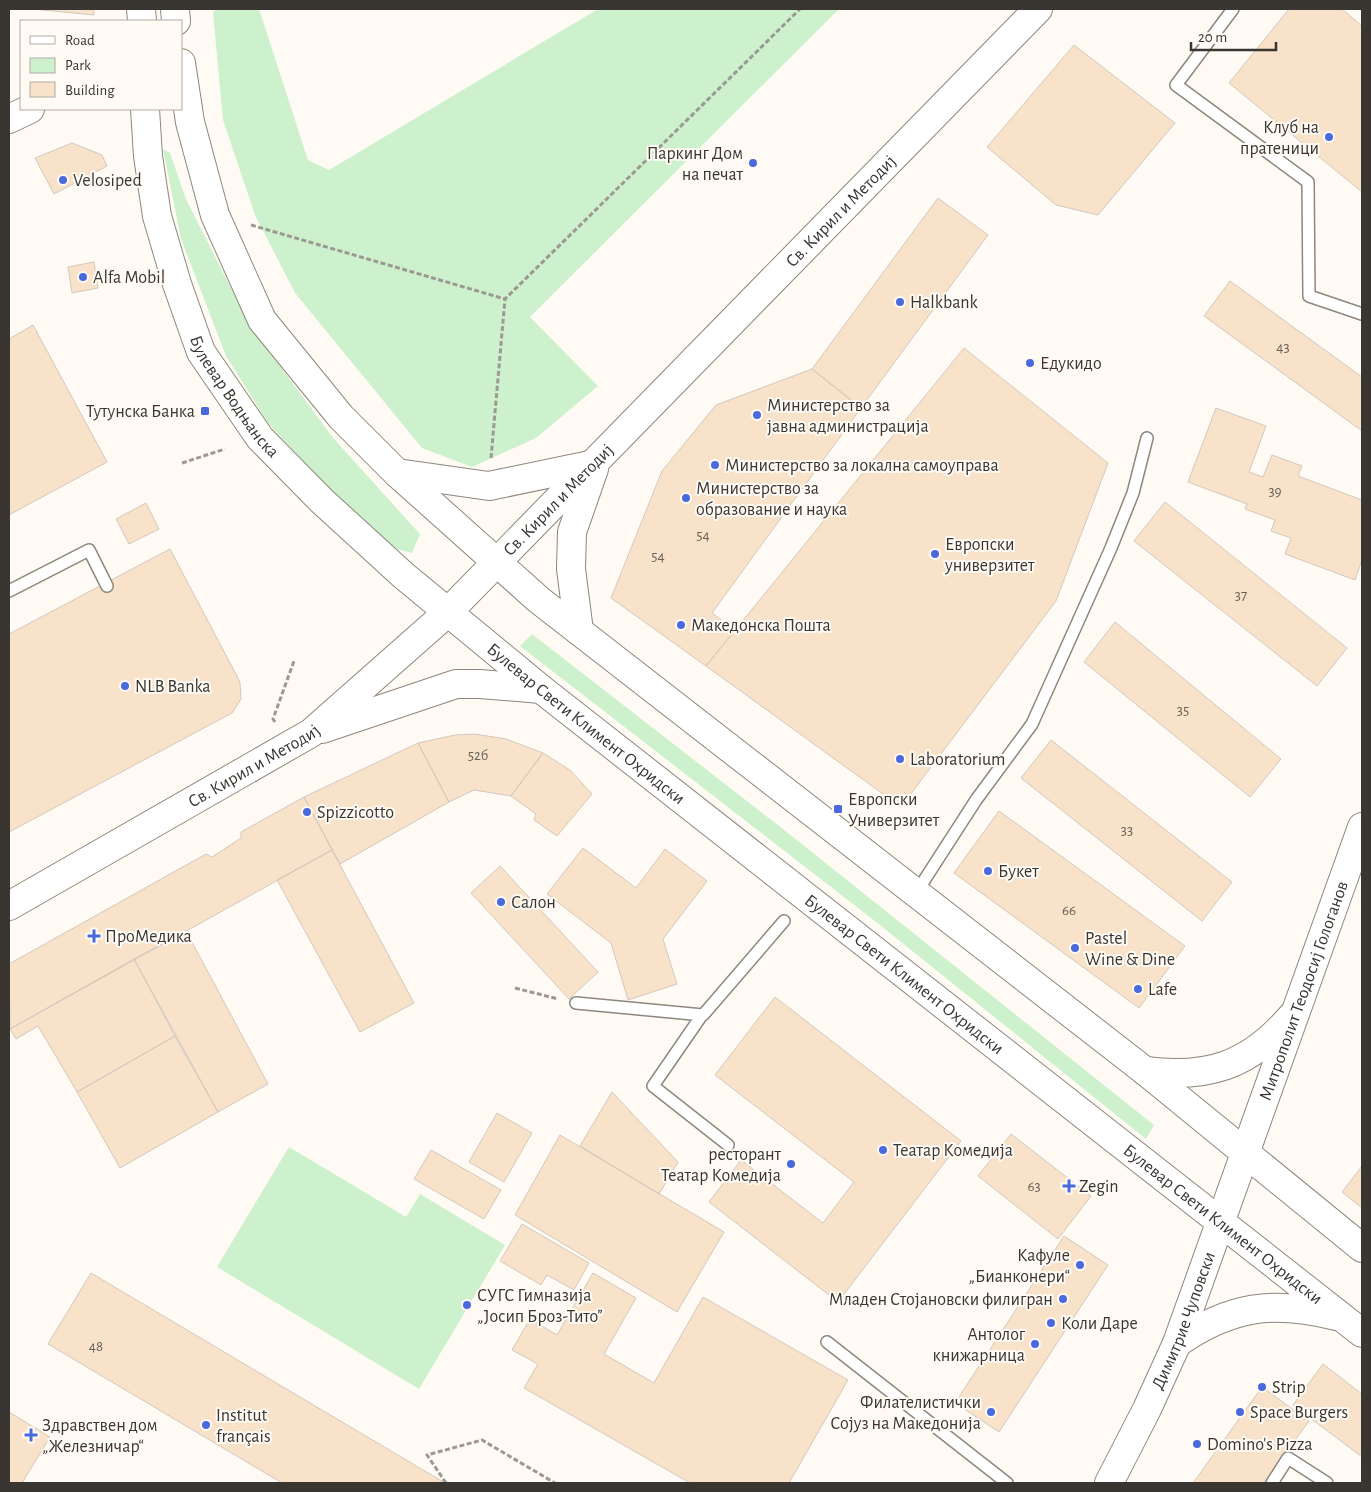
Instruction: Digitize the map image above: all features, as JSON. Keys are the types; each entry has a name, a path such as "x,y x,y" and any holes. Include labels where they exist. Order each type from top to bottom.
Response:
{"street":[{"name":"Св. Кирил и Методиј","path":"9,906 311,733 448,612 595,464 1038,9"},
{"path":"182,70 190,122 215,214 262,320 341,417 397,473 539,600 916,895 1145,1071 1362,1248"},
{"path":"9,119 28,110"},
{"name":"Булевар Водњанска","path":"146,110 148,156 158,216 177,284 201,352 260,438 322,501 448,612"},
{"path":"397,473 488,486 595,464"},
{"path":"579,631 571,569 572,532 595,464"},
{"name":"Булевар Свети Климент Охридски","path":"448,612 541,689 1352,1325"},
{"path":"311,733 456,684 541,689"},
{"name":"Митрополит Теодосиј Гологанов","path":"1246,1154 1362,827"},
{"path":"1145,1071 1173,1075 1201,1073 1224,1068 1254,1052 1278,1033 1297,1011"},
{"name":"Димитрие Чуповски","path":"1109,1483 1177,1343 1246,1154"},
{"path":"1177,1343 1197,1329 1242,1310 1292,1307 1352,1325"}],"lane":[{"path":"1233,9 1176,85 1308,182 1309,296 1362,314"},
{"path":"916,895 976,800 1032,724 1111,548 1133,493 1147,438"},
{"path":"9,592 89,550 107,586"},
{"path":"728,1145 653,1086 702,1015 784,921"},
{"path":"576,1004 702,1015"},
{"path":"827,1342 1007,1483"},
{"path":"1272,1483 1288,1458 1326,1483"}],"path":[{"path":"488,486 505,299 800,9"},
{"path":"215,214 505,299"},
{"path":"182,463 225,449"},
{"path":"286,747 273,718 294,661"},
{"path":"515,988 576,1004"},
{"path":"446,1483 427,1455 482,1440 555,1483"}],"green space":[{"path":"216,9 259,9 308,160 329,170 598,9 839,9 530,317 598,386 536,438 472,467 422,448 295,293 255,215 223,120 213,13"},
{"path":"163,149 170,153 186,199 250,326 334,439 420,534 412,553 396,549 346,507 268,423 226,356 181,239"},
{"path":"532,634 783,829 1154,1125 1146,1139 880,925 520,646"},
{"path":"289,1147 406,1217 420,1194 505,1245 419,1389 217,1267"}],"building":[{"path":"32,9 94,9 94,15"},
{"name":"Клуб на пратеници","path":"1289,9 1342,9 1362,26 1362,192 1229,83"},
{"path":"1074,45 1175,123 1098,215 1056,205 987,147"},
{"name":"Velosiped","path":"72,143 102,155 107,166 54,194 35,158"},
{"name":"Halkbank","path":"938,198 988,235 861,408 812,369"},
{"name":"Alfa Mobil","path":"94,262 98,288 72,293 68,267"},
{"path":"1230,281 1362,377 1362,431 1204,316"},
{"path":"33,325 107,462 9,515 9,339"},
{"name":"Европски универзитет","path":"964,348 1108,463 1056,601 901,807 706,666"},
{"path":"812,369 861,408 712,613 735,630 706,666 611,598 662,471 716,405"},
{"path":"1216,408 1266,426 1249,472 1263,477 1272,455 1302,466 1298,476 1362,500 1362,560 1355,580 1285,554 1291,538 1271,531 1275,520 1245,509 1247,504 1188,482"},
{"path":"1165,502 1347,648 1317,686 1134,541"},
{"path":"146,503 159,529 129,544 116,519"},
{"name":"NLB Banka","path":"170,549 240,682 241,699 232,713 9,832 9,634"},
{"path":"1115,622 1281,759 1250,797 1084,662"},
{"path":"475,734 506,739 543,753 511,796 474,790 449,802 418,743 455,735"},
{"path":"1051,740 1232,882 1202,921 1021,778"},
{"path":"418,743 449,802 340,864 304,797"},
{"path":"543,753 570,770 592,794 557,836 534,820 536,814 511,796"},
{"path":"304,797 332,850 10,1029 9,964 206,854 212,857 241,838 241,832"},
{"path":"999,811 1185,946 1139,1008 954,873"},
{"path":"583,848 636,888 665,849 707,881 663,939 677,984 628,1000 611,943 547,894"},
{"path":"332,850 414,1003 360,1032 277,880"},
{"path":"500,866 598,972 569,999 471,893"},
{"path":"186,931 268,1084 218,1112 134,959"},
{"path":"134,959 175,1036 77,1092 38,1026 16,1039 10,1029"},
{"name":"Театар Комедија","path":"775,997 961,1141 838,1302 709,1202 741,1160 823,1223 854,1182 715,1075"},
{"path":"175,1036 218,1112 120,1168 77,1092"},
{"path":"612,1092 678,1162 659,1194 580,1146"},
{"path":"497,1113 532,1133 504,1182 469,1162"},
{"path":"1011,1134 1091,1196 1058,1239 978,1176"},
{"path":"560,1135 724,1232 677,1312 515,1215"},
{"path":"431,1150 501,1190 484,1219 414,1179"},
{"path":"1362,1166 1362,1208 1342,1192"},
{"path":"522,1224 589,1263 574,1290 547,1275 541,1285 500,1261"},
{"path":"1064,1236 1108,1265 999,1432 955,1403"},
{"path":"91,1273 445,1483 282,1483 48,1344"},
{"path":"593,1273 636,1298 604,1354 654,1383 703,1297 848,1380 789,1483 690,1483 524,1388 538,1364 512,1350 530,1319 557,1335"},
{"path":"1323,1364 1362,1394 1362,1457 1293,1405"},
{"path":"1262,1387 1309,1421 1264,1483 1193,1483"},
{"path":"9,1412 50,1437 22,1483 9,1483"}],"place":[{"name":"Клуб на пратеници","path":"1329,137"},
{"name":"Паркинг Дом на печат","path":"753,163"},
{"name":"Velosiped","path":"63,180"},
{"name":"Alfa Mobil","path":"83,277"},
{"name":"Halkbank","path":"900,302"},
{"name":"Едукидо","path":"1030,363"},
{"name":"Тутунска Банка","path":"205,411"},
{"name":"Министерство за јавна администрација","path":"757,415"},
{"name":"Министерство за локална самоуправа","path":"715,465"},
{"name":"Министерство за образование и наука","path":"686,498"},
{"name":"Европски универзитет","path":"935,554"},
{"name":"Македонска Пошта","path":"681,625"},
{"name":"NLB Banka","path":"125,686"},
{"name":"Laboratorium","path":"900,759"},
{"name":"Европски Универзитет","path":"838,809"},
{"name":"Spizzicotto","path":"307,812"},
{"name":"Букет","path":"988,871"},
{"name":"Салон","path":"501,902"},
{"name":"ПроМедика","path":"94,936"},
{"name":"Pastel Wine & Dine","path":"1075,948"},
{"name":"Lafe","path":"1138,989"},
{"name":"Театар Комедија","path":"883,1150"},
{"name":"ресторант Театар Комедија","path":"791,1164"},
{"name":"Zegin","path":"1069,1186"},
{"name":"Кафуле „Бианконери“","path":"1080,1265"},
{"name":"Младен Стојановски филигран","path":"1063,1299"},
{"name":"СУГС Гимназија „Јосип Броз-Тито”","path":"467,1305"},
{"name":"Коли Даре","path":"1051,1323"},
{"name":"Антолог книжарница","path":"1035,1344"},
{"name":"Strip","path":"1262,1387"},
{"name":"Филателистички Сојуз на Македонија","path":"991,1412"},
{"name":"Space Burgers","path":"1240,1412"},
{"name":"Institut français","path":"206,1425"},
{"name":"Здравствен дом „Железничар“","path":"31,1435"},
{"name":"Domino's Pizza","path":"1197,1444"}]}
